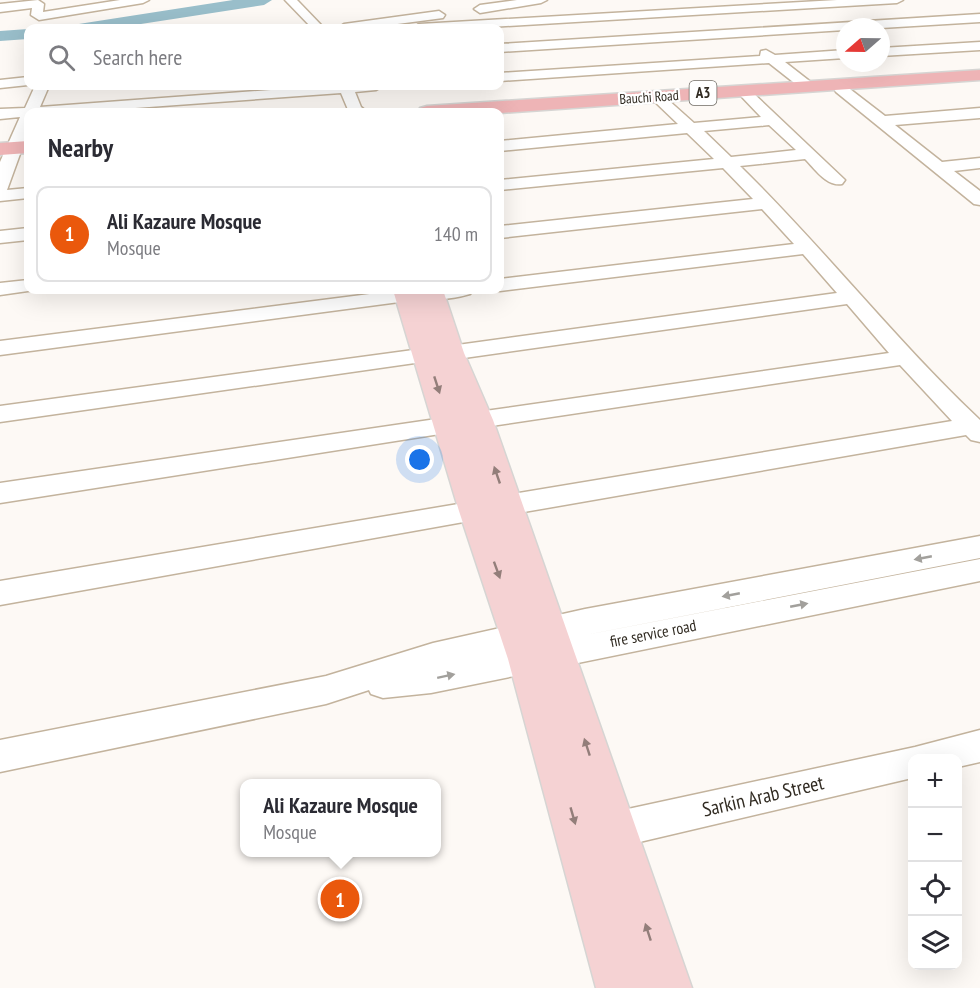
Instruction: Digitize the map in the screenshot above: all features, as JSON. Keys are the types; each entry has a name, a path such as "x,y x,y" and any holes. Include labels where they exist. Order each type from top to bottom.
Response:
{"highway":[{"name":"Bauchi Road","path":"485,108 807,86 980,77"},
{"name":"Bauchi Road","path":"504,113 980,77"}],"main road":[{"path":"419,294 464,423 507,506 538,645 622,988"},
{"path":"464,423 476,511 538,645 614,830 666,988"}],"street":[{"path":"0,8 38,4 37,15 142,0"},
{"path":"397,24 432,16 541,0"},
{"path":"703,0 807,86"},
{"path":"485,24 897,0"},
{"path":"292,2 314,24"},
{"path":"965,4 980,12"},
{"path":"417,5 432,16"},
{"path":"59,13 64,24"},
{"path":"504,48 980,18"},
{"path":"890,51 980,46"},
{"path":"504,77 836,55"},
{"path":"0,84 24,85"},
{"path":"841,88 980,200"},
{"path":"32,108 39,90"},
{"path":"91,108 309,90"},
{"path":"346,90 354,108"},
{"path":"747,95 836,180"},
{"path":"661,101 727,162 852,297 904,358 976,430"},
{"path":"0,114 24,113"},
{"path":"882,121 980,113"},
{"path":"504,146 773,120"},
{"path":"0,188 14,146 24,125"},
{"path":"504,185 808,154"},
{"path":"939,167 980,163"},
{"path":"0,196 24,193"},
{"path":"504,232 765,203"},
{"path":"0,237 24,234"},
{"path":"504,285 807,249"},
{"path":"0,289 24,286"},
{"path":"0,348 403,294"},
{"path":"0,414 852,297"},
{"path":"0,493 904,358"},
{"path":"507,506 976,430"},
{"path":"0,593 476,511"},
{"path":"538,645 980,547"},
{"name":"fire service road","path":"0,756 326,690 431,679 538,645 980,570"},
{"path":"947,754 980,746"},
{"name":"Sarkin Arab Street","path":"614,830 908,763"}],"waterway":[{"path":"111,24 264,0"},
{"path":"0,36 24,34"}],"place":[{"name":"Ali Kazaure Mosque","path":"340,899"}]}
